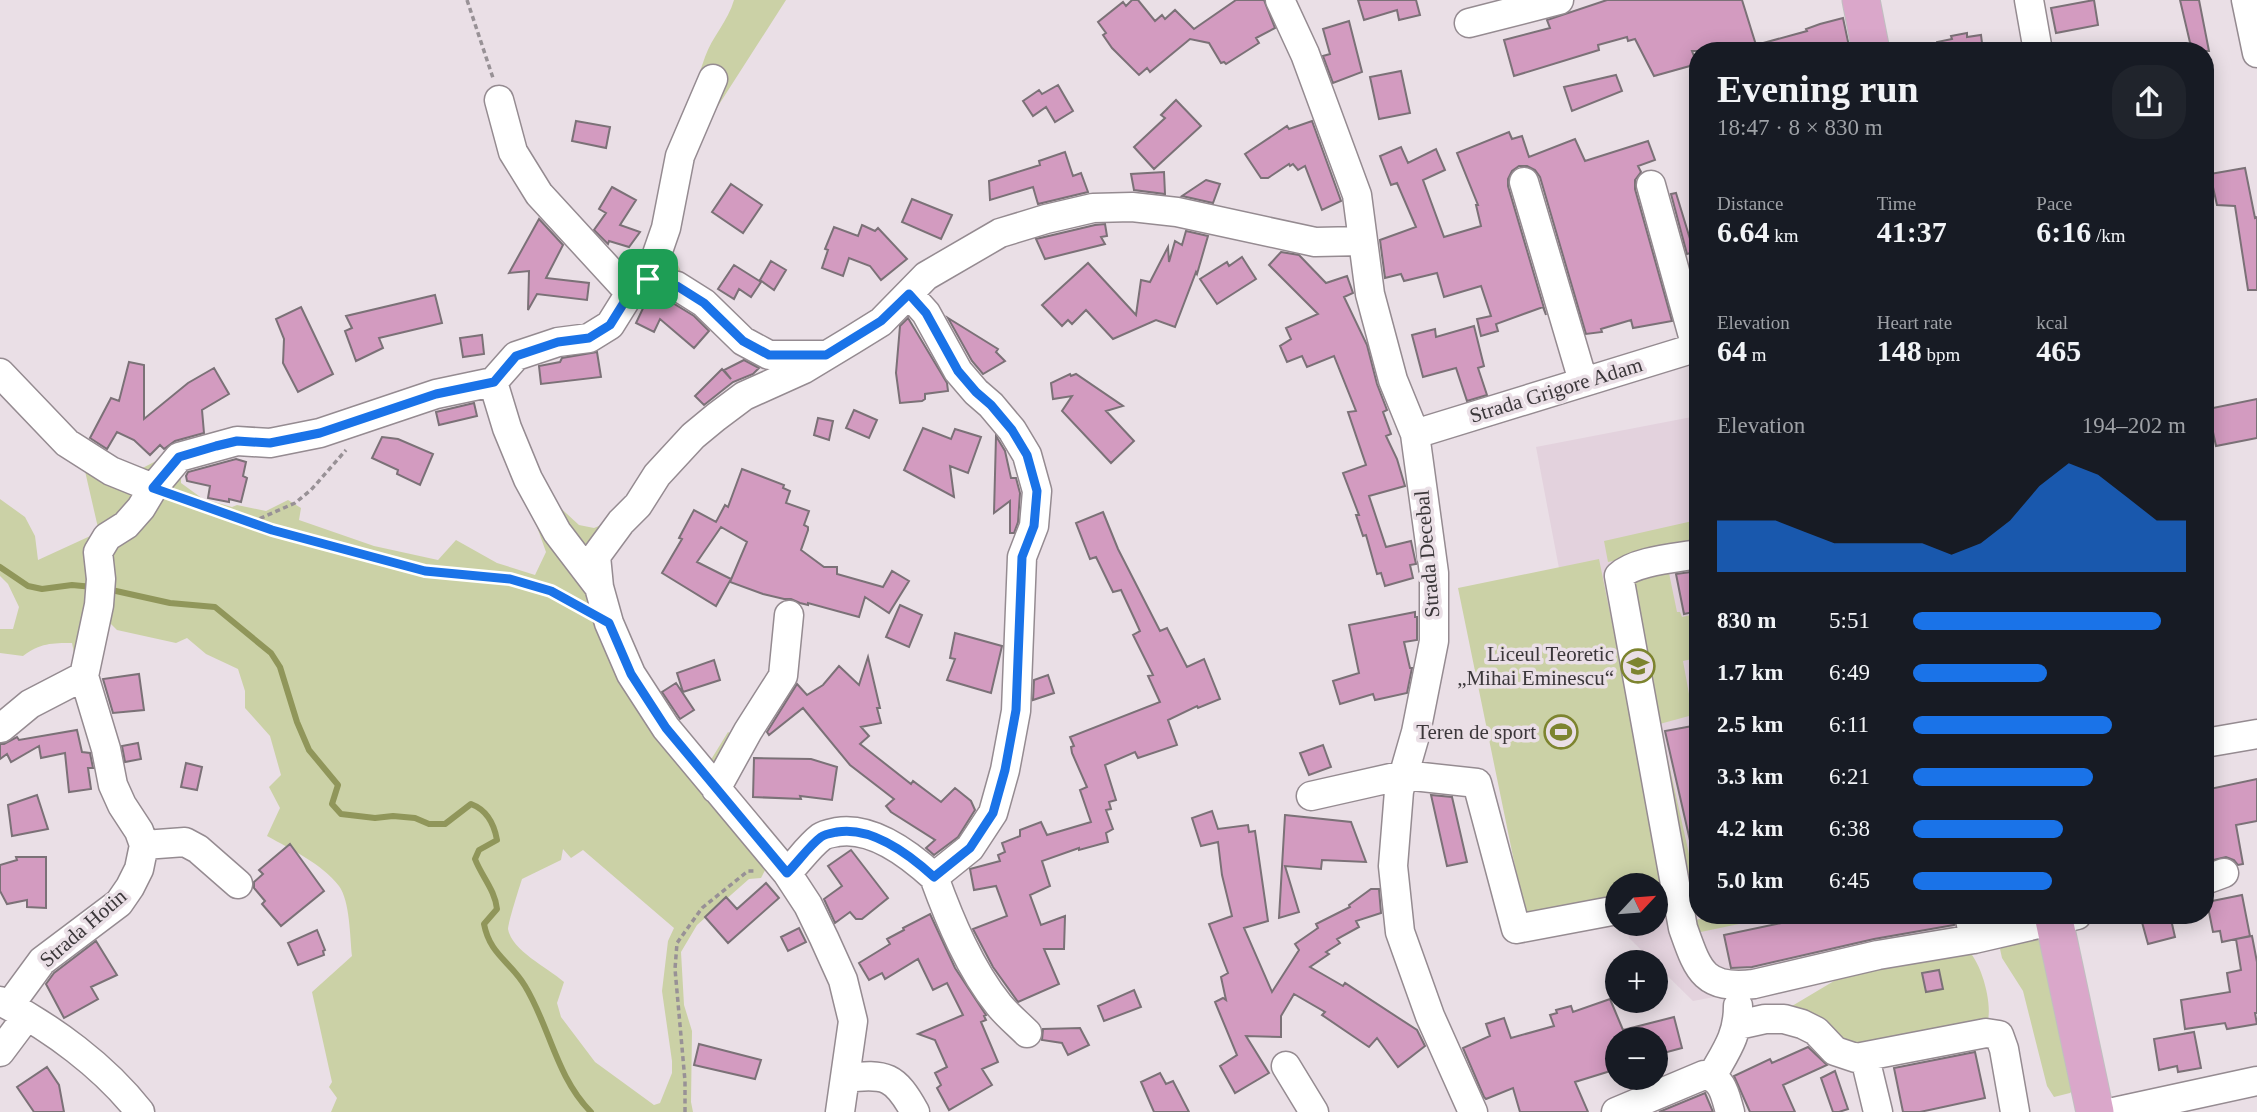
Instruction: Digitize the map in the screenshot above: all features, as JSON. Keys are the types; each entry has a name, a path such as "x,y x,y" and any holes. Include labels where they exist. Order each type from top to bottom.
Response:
{"main road":[{"path":"1861,0 1869,42"},
{"path":"2062,924 2095,1112"}],"street":[{"name":"Strada Decebal","path":"1280,0 1304,54 1357,195 1370,294 1390,368 1415,433 1434,573 1434,641 1416,732 1399,791 1393,866 1400,932 1430,1016 1473,1112"},
{"path":"1469,23 1559,0"},
{"path":"2029,0 2036,42"},
{"path":"2246,0 2257,52"},
{"path":"238,884 198,849 185,842 144,845 113,785 106,749 85,676 99,605 101,579 98,552 107,537 126,525 179,457 237,441 270,443 320,433 436,394 494,382 516,356 558,342 589,338 610,325 639,286 666,228 680,156 713,79"},
{"path":"499,100 513,152 539,194 639,286 677,286 704,303 743,341 769,355 826,355"},
{"path":"1524,182 1583,381"},
{"path":"1651,185 1689,319"},
{"path":"840,1112 853,1021 843,980 808,905 787,873 666,728 631,674 609,623 599,587 596,556 621,522 638,505 657,475 693,436 744,397 804,369 881,321 926,275 1000,233 1093,208 1132,207 1177,212 1315,242 1362,241"},
{"path":"909,294 926,313 958,371 1012,430 1027,455 1037,491 1034,526 1022,557 1016,710 1005,770 993,813 970,848 934,877"},
{"name":"Strada Grigore Adam","path":"1415,433 1689,349"},
{"path":"0,373 67,443 111,471 153,488"},
{"path":"494,382 507,428 528,480 557,532 599,587"},
{"path":"1663,873 1619,576 1626,569 1689,556"},
{"path":"716,789 783,676 789,615"},
{"path":"1,728 30,704 85,676"},
{"path":"2214,741 2257,734"},
{"path":"1311,796 1404,775 1477,783 1516,929 1605,912"},
{"path":"787,873 823,835 849,830 869,834 920,864 934,877 948,914 984,983 1000,1007 1027,1032"},
{"name":"Strada Hotin","path":"0,1052 12,1007 42,961 119,903 139,869 144,845"},
{"path":"1668,903 1683,928 1696,964 1714,982 1734,986 1878,955 1971,927 1998,924"},
{"path":"1713,1076 1733,1040 1738,1025 1734,986"},
{"path":"12,1007 89,1061 124,1091 140,1112"},
{"path":"1738,1025 1765,1019 1784,1019 1816,1031 1835,1051 1845,1056 1866,1058 1986,1033 1999,1035 2015,1112"},
{"path":"1866,1058 1878,1112"},
{"path":"1286,1066 1314,1112"},
{"path":"1616,1112 1704,1074 1713,1076 1720,1083 1730,1112"},
{"path":"846,1078 884,1076 894,1081 915,1112"},
{"path":"2114,1112 2257,1081"}],"path":[{"path":"467,0 499,100"},
{"path":"251,522 279,512 311,490 382,413"},
{"path":"153,488 272,530 425,571 510,579 541,588 609,623"},
{"path":"685,1112 685,1081 675,969 677,943 702,908 748,871 787,873"}],"shaded area":[{"name":"Liceul Teoretic „Mihai Eminescu“","path":"1689,418 1689,924 2001,924 2004,943 1693,1001 1668,976 1668,950 1641,950 1629,936 1668,936 1668,873 1617,873 1536,447"}],"green space":[{"path":"734,0 786,0 718,106 699,144 669,244 682,274 648,259 696,82 708,50"},
{"path":"82,458 131,474 156,461 181,473 181,483 203,499 232,507 237,505 266,511 288,500 301,508 299,520 374,546 438,560 456,540 497,563 535,575 546,552 524,500 542,491 579,525 594,528 616,519 603,565 645,684 703,764 712,758 728,732 747,743 727,782 776,849 761,878 749,879 697,925 681,952 684,1005 692,1031 693,1112 331,1112 337,1098 329,1087 332,1082 312,992 352,956 347,910 339,886 324,870 267,836 280,808 269,787 281,775 270,736 245,708 245,691 238,669 206,654 187,638 176,643 117,630 110,623 102,622 95,658 74,653 72,643 46,645 23,656 0,653 0,629 13,629 19,607 8,584 0,576 0,499 25,517 35,536 38,560 99,532","holes":["563,849 571,858 583,850 674,928 668,941 662,991 672,1073 660,1103 654,1105 595,1062 561,1017 557,1003 564,982 523,951 508,929 522,879 561,860"]},
{"path":"1689,522 1689,547 1608,562 1604,541"},
{"name":"Teren de sport","path":"1599,559 1663,873 1605,873 1605,899 1525,915 1458,588"},
{"path":"1671,564 1673,572 1669,573 1677,612 1680,612 1682,617 1689,615 1689,660 1683,661 1689,694 1689,716 1656,725 1629,585"},
{"path":"1663,737 1689,854 1689,894 1676,870 1652,740"},
{"path":"1688,922 1689,924 1739,924 1691,934"},
{"path":"2038,936 2047,941 2075,1088 2070,1093 2054,1097 2047,1086 2023,991 2002,958 2000,949 2012,940"},
{"path":"1966,948 1976,962 1984,982 1988,1020 1841,1049 1827,1020 1787,1009 1839,978"}],"building":[{"path":"1132,0 1138,0 1155,21 1162,15 1165,19 1175,10 1194,29 1236,0 1264,0 1275,28 1256,38 1259,43 1226,64 1221,63 1209,43 1190,39 1150,72 1147,68 1139,75 1112,48 1098,22 1123,2 1126,6"},
{"path":"1358,0 1416,0 1420,15 1399,20 1397,10 1364,20"},
{"path":"1607,0 1742,0 1755,42 1689,42 1689,66 1654,76 1635,39 1628,41 1627,37 1598,45 1599,50 1514,76 1504,40 1550,28 1547,20"},
{"path":"2094,0 2098,25 2056,33 2051,8"},
{"path":"2180,0 2199,0 2207,42 2190,42"},
{"path":"1843,18 1848,42 1767,42 1807,31 1806,29"},
{"path":"1349,21 1362,72 1333,83 1323,56 1330,54 1323,29"},
{"path":"1967,33 1967,37 1981,35 1982,42 1937,42 1952,39 1951,36"},
{"path":"1401,71 1410,113 1379,119 1370,77"},
{"path":"1616,75 1622,91 1572,111 1564,87"},
{"path":"1058,85 1073,111 1055,122 1046,107 1033,116 1023,101 1039,90 1042,94"},
{"path":"1176,100 1201,126 1154,169 1134,147 1165,118 1161,115"},
{"path":"576,121 610,127 606,148 572,141"},
{"path":"1312,121 1341,201 1322,210 1305,166 1298,170 1293,164 1289,164 1268,178 1261,178 1245,154 1287,126 1289,129"},
{"path":"1509,132 1512,139 1522,136 1529,157 1575,139 1585,161 1648,141 1655,160 1638,166 1641,172 1635,180 1635,189 1672,321 1633,328 1631,320 1601,329 1602,332 1586,334 1540,177 1535,170 1527,166 1519,166 1512,171 1508,186 1546,315 1543,307 1496,324 1498,331 1481,336 1477,319 1491,316 1481,286 1444,297 1437,273 1404,281 1401,274 1385,278 1380,240 1416,227 1397,183 1391,185 1380,156 1401,147 1408,163 1436,149 1445,170 1423,180 1444,237 1481,226 1478,205 1457,153"},
{"path":"1065,152 1073,176 1081,173 1088,192 1038,204 1033,187 990,200 989,181 1040,165 1039,161"},
{"path":"2245,168 2255,218 2257,217 2257,290 2248,290 2235,206 2217,205 2214,173"},
{"path":"1164,172 1165,194 1134,190 1131,174"},
{"path":"1206,180 1220,184 1213,203 1182,196"},
{"path":"731,184 762,205 743,233 712,212"},
{"path":"612,187 636,200 620,225 640,232 629,247 609,241 608,244 594,230 606,213 599,209"},
{"path":"1676,193 1689,236 1687,254 1671,194"},
{"path":"912,199 952,215 941,239 902,222"},
{"path":"539,219 563,245 546,278 589,283 587,300 537,294 528,310 529,271 509,273"},
{"path":"1105,224 1107,236 1101,237 1105,244 1045,259 1036,239 1095,225"},
{"path":"862,225 875,231 878,228 907,259 881,280 870,266 849,258 843,276 822,268 828,250 825,249 834,227 858,236"},
{"path":"1186,231 1208,236 1197,274 1196,272 1175,327 1156,320 1113,339 1086,310 1072,324 1068,320 1062,326 1042,305 1088,263 1136,315 1141,280 1150,282 1168,247 1169,262 1175,241 1182,245"},
{"path":"1281,252 1299,255 1326,283 1347,276 1353,293 1344,297 1367,345 1387,410 1383,412 1391,434 1386,436 1397,459 1405,486 1369,496 1386,547 1411,541 1416,564 1410,565 1413,578 1385,586 1381,573 1377,574 1366,535 1363,536 1356,515 1359,515 1343,473 1366,465 1348,412 1356,411 1334,356 1307,367 1302,356 1287,362 1280,346 1291,339 1286,328 1318,314 1269,265"},
{"path":"1242,257 1256,279 1217,304 1200,279 1227,262 1229,266"},
{"path":"771,261 786,270 774,290 760,280"},
{"path":"734,265 761,282 751,297 739,289 734,299 718,289"},
{"path":"435,295 442,323 379,338 383,348 356,361 345,331 352,328 346,316"},
{"path":"656,299 671,302 694,316 709,331 694,348 660,319 654,332 636,323 645,304"},
{"path":"301,307 333,374 298,392 283,363 284,339 276,319"},
{"path":"908,318 947,383 948,391 925,394 922,401 900,403 896,373 900,326"},
{"path":"948,318 998,349 996,352 1005,361 983,374 972,361"},
{"path":"1474,326 1484,366 1478,368 1487,395 1467,401 1456,368 1423,377 1412,335 1435,329 1436,337"},
{"path":"482,335 484,354 463,357 460,338"},
{"path":"597,352 601,377 541,384 539,366 560,362 562,358"},
{"path":"744,360 759,368 753,374 733,382 704,405 695,396 722,369 731,379 724,370"},
{"path":"129,362 144,365 144,419 188,383 214,368 229,394 202,410 204,433 175,441 164,449 160,445 150,455 134,440 117,432 107,449 90,438 111,398 119,401"},
{"path":"1076,374 1123,406 1106,411 1134,441 1111,463 1062,411 1072,396 1053,399 1051,383"},
{"path":"2257,399 2257,438 2216,446 2214,408"},
{"path":"474,403 477,416 439,425 436,412"},
{"path":"854,410 877,420 869,438 846,428"},
{"path":"818,418 833,421 829,440 814,435"},
{"path":"923,428 951,439 955,429 981,437 968,473 950,466 954,497 904,470"},
{"path":"996,436 1005,451 1011,478 1016,478 1020,493 1018,522 1014,533 1010,533 1010,501 994,513"},
{"path":"382,437 398,439 433,454 420,485 397,474 398,470 372,458"},
{"path":"236,459 246,462 243,476 247,478 241,502 208,498 210,486 187,481 188,472"},
{"path":"742,469 784,485 783,488 790,491 786,503 809,511 804,525 808,530 801,550 824,567 837,567 837,574 883,587 892,571 909,581 889,613 865,597 859,617 763,594 730,582 747,542 721,527 697,562 731,579 716,606 662,573 682,539 679,538 694,510 716,522 725,505 728,507"},
{"path":"1103,512 1118,549 1160,631 1167,628 1187,667 1204,659 1220,699 1198,708 1197,706 1168,720 1177,745 1138,758 1135,752 1105,765 1116,800 1109,802 1111,809 1106,810 1113,829 1106,833 1108,842 1079,848 1042,861 1050,886 1030,895 1041,925 1065,916 1064,949 1044,949 1059,984 1018,1002 993,967 973,929 1007,916 996,886 974,890 970,869 1000,861 998,855 1005,852 1002,843 1020,836 1020,830 1041,822 1047,835 1091,822 1080,790 1087,787 1072,753 1071,747 1074,746 1070,737 1160,702 1148,676 1153,675 1133,635 1140,631 1121,590 1113,592 1096,557 1090,559 1076,523"},
{"path":"1689,572 1689,613 1684,614 1676,574"},
{"path":"900,605 922,615 909,647 886,637"},
{"path":"1415,612 1417,640 1404,642 1412,668 1407,693 1375,700 1373,694 1340,704 1333,681 1359,673 1349,625"},
{"path":"955,633 1002,646 991,693 947,680 955,659 950,658"},
{"path":"868,657 881,723 861,727 869,736 860,744 911,784 913,781 941,802 955,788 971,801 975,810 958,837 934,855 926,848 935,840 891,812 886,806 894,799 850,765 803,708 769,735 767,732 797,684 807,695 823,685 839,666 859,685"},
{"path":"714,660 720,680 683,692 677,673"},
{"path":"139,674 144,710 113,713 103,679"},
{"path":"1048,675 1054,693 1033,700 1034,680"},
{"path":"676,683 694,710 680,719 662,692"},
{"path":"1689,727 1689,836 1665,731"},
{"path":"77,730 82,752 90,753 93,768 88,768 91,789 69,792 65,753 41,758 39,746 11,762 7,754 0,759 0,744 17,737 19,740"},
{"path":"138,743 141,759 125,762 122,746"},
{"path":"1323,745 1331,767 1309,775 1300,753"},
{"path":"754,758 811,759 837,767 832,800 800,796 801,799 753,797"},
{"path":"186,763 202,767 197,790 181,787"},
{"path":"2257,779 2257,821 2236,825 2243,864 2238,865 2226,857 2214,860 2214,788"},
{"path":"37,795 48,829 12,836 8,805"},
{"path":"1431,795 1452,797 1467,862 1447,866"},
{"path":"1212,811 1218,829 1248,825 1249,832 1255,831 1268,921 1244,928 1272,992 1299,950 1295,944 1318,928 1316,924 1350,907 1349,905 1371,889 1379,889 1381,913 1356,921 1359,927 1337,939 1340,943 1310,967 1343,986 1345,983 1417,1030 1425,1046 1398,1067 1377,1038 1369,1047 1322,1015 1325,1012 1294,994 1281,1016 1281,1037 1246,1036 1269,1073 1235,1093 1220,1066 1237,1055 1215,1002 1223,998 1226,1000 1221,977 1228,973 1209,924 1232,916 1222,875 1218,842 1201,846 1192,818"},
{"path":"1285,815 1351,822 1366,862 1322,860 1321,869 1285,866 1299,912 1279,918"},
{"path":"290,844 324,891 281,926 262,904 265,901 254,888 254,882 263,874 259,870"},
{"path":"851,850 888,898 862,919 856,919 850,912 835,923 824,899 842,886 828,866"},
{"path":"16,857 46,857 46,908 27,907 27,900 7,904 0,891 0,865 17,860"},
{"path":"766,883 779,898 728,943 705,917 726,897 737,909"},
{"path":"2242,895 2250,936 2222,942 2220,931 2213,932 2211,924 2214,924 2214,901"},
{"path":"930,914 955,968 986,1015 986,1020 981,1022 998,1062 982,1069 992,1085 949,1110 937,1088 941,1085 935,1073 947,1067 935,1040 918,1034 963,1015 947,983 933,990 918,959 885,979 882,973 869,980 859,963 890,944 887,939"},
{"path":"1777,924 1954,925 1874,939 1752,967 1731,968 1724,935"},
{"path":"2142,924 2172,924 2175,937 2148,944"},
{"path":"799,928 806,942 788,951 781,937"},
{"path":"317,930 325,950 324,955 298,965 288,943"},
{"path":"2252,936 2257,962 2257,1024 2227,1029 2225,1023 2185,1029 2181,1000 2230,992 2227,973 2241,970 2236,939"},
{"path":"96,941 117,975 91,987 98,999 64,1018 46,984 54,973"},
{"path":"1939,970 1943,989 1926,992 1922,973"},
{"path":"1134,990 1141,1007 1104,1021 1098,1006"},
{"path":"1605,1001 1605,1013 1616,1013 1622,1027 1605,1027 1605,1073 1575,1082 1588,1112 1520,1112 1513,1088 1486,1099 1484,1097 1463,1048 1490,1036 1486,1024 1504,1018 1511,1038 1554,1026 1550,1015 1557,1013 1556,1010 1571,1006 1573,1012"},
{"path":"1674,1017 1682,1048 1668,1052 1668,1027 1635,1027"},
{"path":"1080,1028 1089,1045 1068,1055 1062,1043 1042,1040 1043,1029"},
{"path":"2194,1032 2201,1068 2178,1072 2177,1066 2159,1070 2154,1039"},
{"path":"699,1044 761,1060 755,1079 694,1065"},
{"path":"1808,1047 1827,1065 1783,1085 1795,1112 1750,1112 1734,1076 1770,1059 1772,1063"},
{"path":"1975,1052 1985,1098 1920,1112 1903,1112 1894,1068"},
{"path":"47,1067 59,1085 64,1112 34,1112 17,1087"},
{"path":"1835,1071 1848,1109 1839,1112 1833,1112 1821,1078"},
{"path":"1160,1073 1166,1084 1173,1081 1189,1112 1154,1112 1141,1082"},
{"path":"1705,1093 1713,1112 1659,1112"}],"waterway":[{"path":"0,567 28,586 42,589 72,585 93,587"},
{"path":"107,589 170,603 215,607 271,653 280,667 309,750 338,785 332,804 341,814 375,818 415,818 429,824 445,824 471,804 485,814 492,823 497,840 479,850 475,859 494,896 497,909 484,924 487,935 496,951 525,986 561,1068 591,1112"}],"place":[{"name":"Liceul Teoretic „Mihai Eminescu“","path":"1638,666"},
{"name":"Teren de sport","path":"1561,732"}],"route":[{"path":"648,279 677,286 704,303 743,341 769,355 826,355 881,321 909,294 926,313 958,371 1012,430 1027,455 1037,491 1034,526 1022,557 1016,710 1005,770 993,813 970,848 934,877 920,864 869,834 849,830 823,835 787,873 666,728 631,674 609,623 551,591 510,579 425,571 272,530 153,488 179,457 237,441 270,443 320,433 436,394 494,382 516,356 558,342 589,338 610,325 630,293 648,279"}]}
